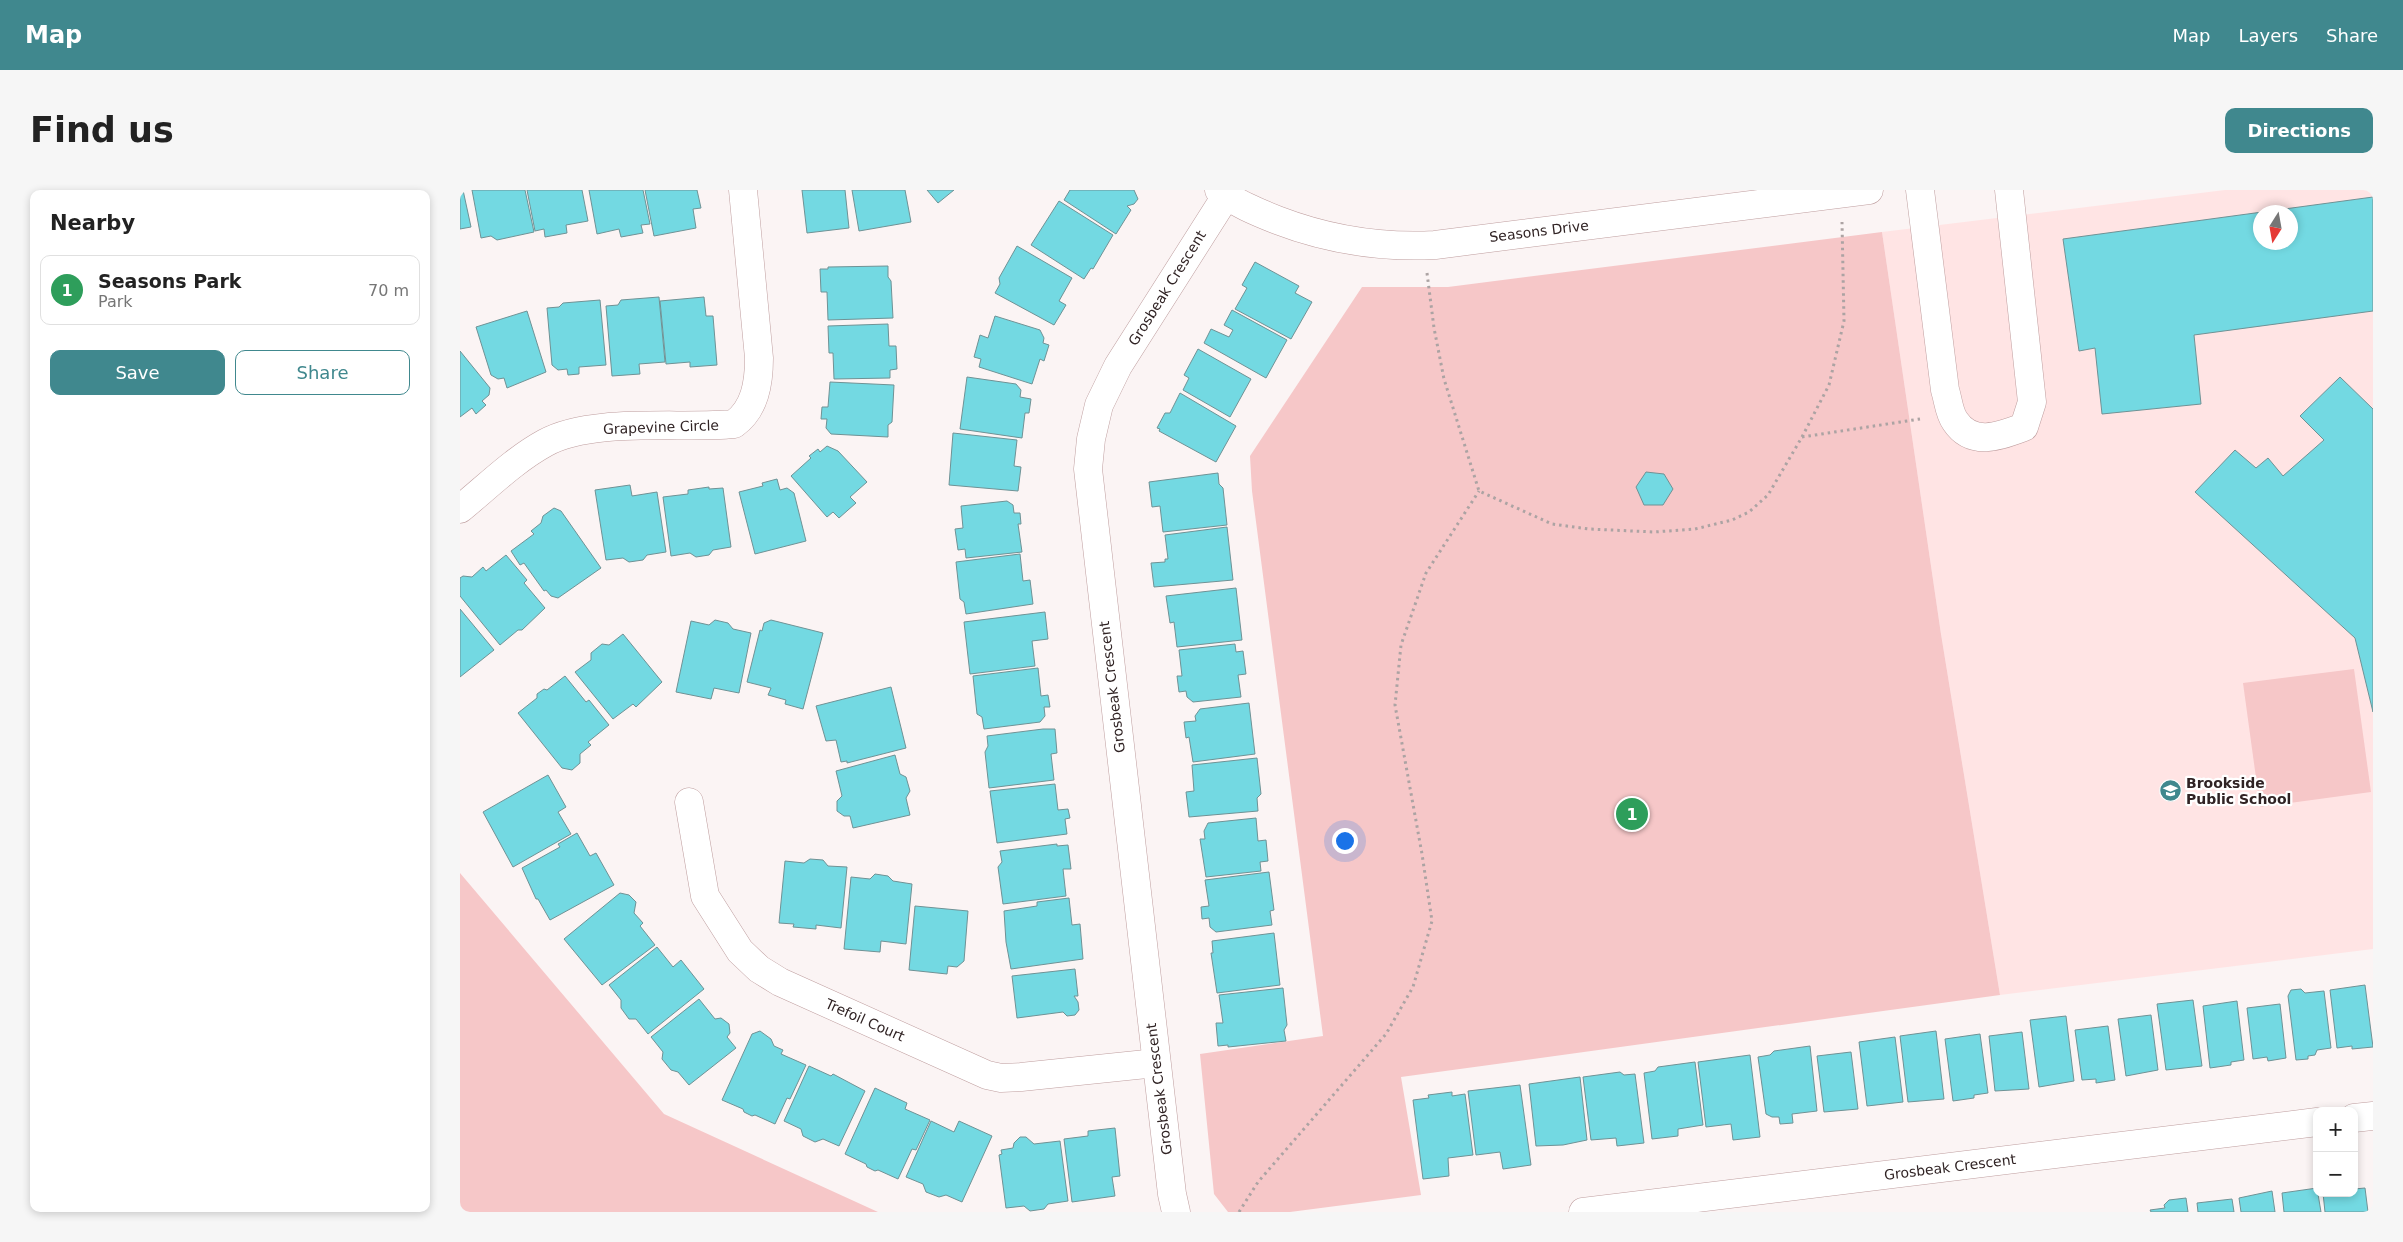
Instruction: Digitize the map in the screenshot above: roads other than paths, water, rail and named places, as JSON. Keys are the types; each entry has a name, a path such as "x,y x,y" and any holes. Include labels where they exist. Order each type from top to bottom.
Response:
{"street":[{"name":"Grapevine Circle","path":"460,509 530,453 546,443 564,436 598,428 734,424 745,416 759,381 759,358 743,190"},
{"name":"Seasons Drive","path":"1223,193 1263,215 1334,239 1369,244 1425,245 1869,190"},
{"path":"1920,190 1945,390 1954,421 1971,436 1994,438 2024,427 2032,402 2009,190"},
{"name":"Grosbeak Crescent","path":"1176,1212 1172,1194 1156,1063 1088,469 1091,439 1100,405 1118,366 1223,193"},
{"name":"Trefoil Court","path":"689,802 705,896 740,951 759,970 780,982 986,1075 1021,1078 1156,1063"},
{"path":"2358,1118 2373,1116"},
{"name":"Grosbeak Crescent","path":"1583,1212 2313,1122"}],"place":[{"name":"Brookside Public School","path":"2170,791"},
{"name":"Seasons Park","path":"1632,814"}]}
